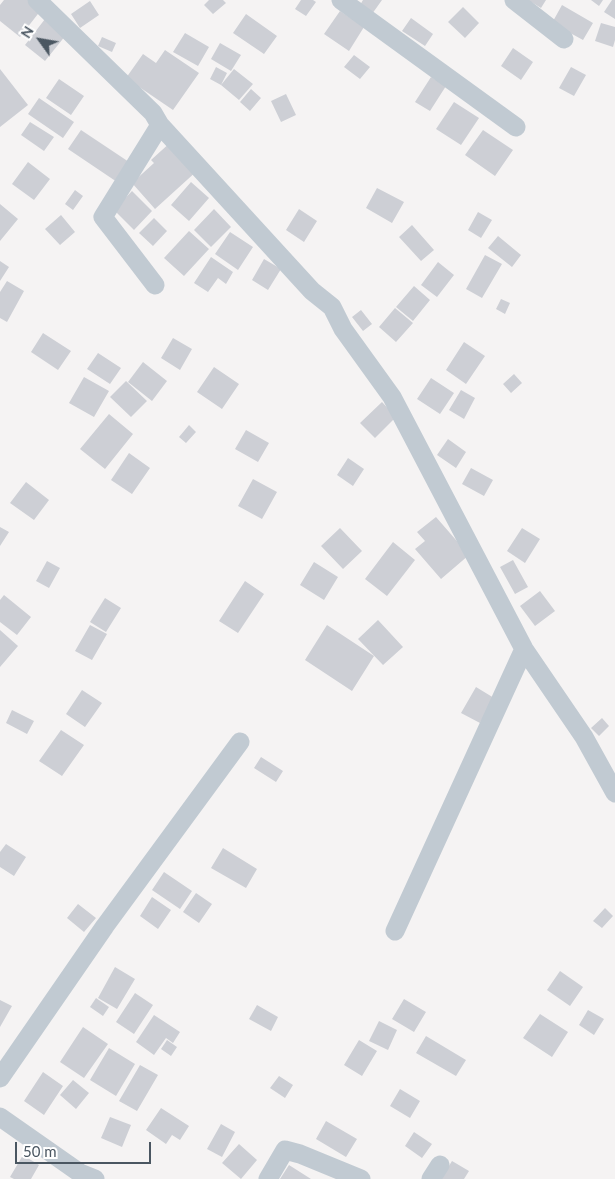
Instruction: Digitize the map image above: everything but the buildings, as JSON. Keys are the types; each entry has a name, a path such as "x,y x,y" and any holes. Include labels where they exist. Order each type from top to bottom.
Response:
{"street":[{"path":"37,0 153,114 160,125 312,291 332,307 342,329 392,397 524,649 584,737 615,793"},
{"path":"341,0 516,127"},
{"path":"514,0 564,39"},
{"path":"155,284 103,217 160,125"},
{"path":"395,931 524,649"},
{"path":"0,1078 105,926 240,742"},
{"path":"0,1117 80,1173 95,1179"},
{"path":"268,1179 285,1150 300,1154 361,1179"}]}
